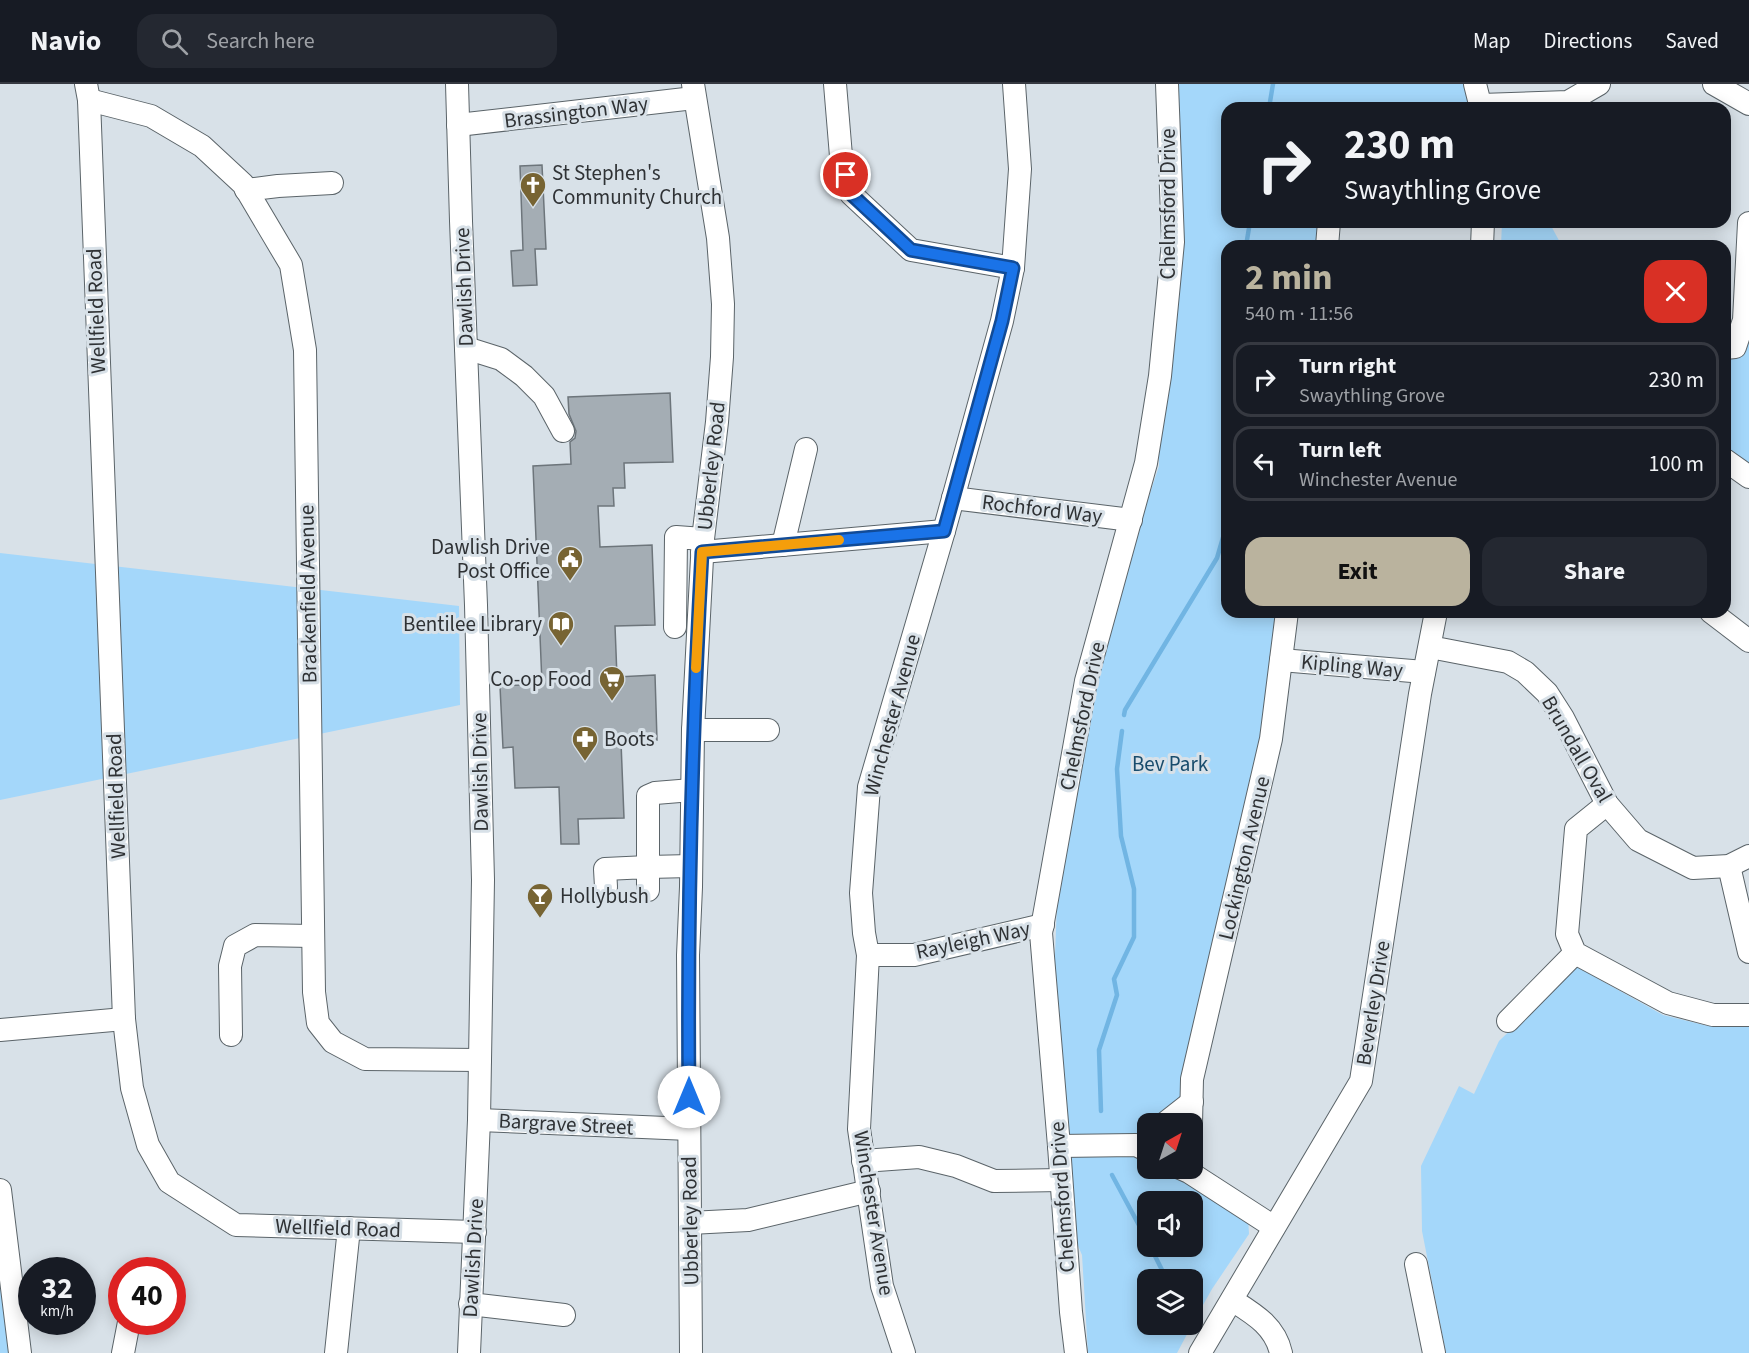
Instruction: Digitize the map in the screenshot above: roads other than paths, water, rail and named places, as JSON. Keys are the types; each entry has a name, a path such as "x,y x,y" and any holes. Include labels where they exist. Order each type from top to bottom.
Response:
{"street":[{"name":"Dawlish Drive","path":"458,84 483,880 476,1232 470,1304 469,1353"},
{"path":"835,84 841,156 851,194 911,250 1013,268"},
{"name":"Winchester Avenue","path":"904,1353 882,1286 859,1129 868,955 861,892 868,787 944,531 1002,321 1013,268 1020,169 1014,84"},
{"name":"Chelmsford Drive","path":"1076,1353 1041,933 1086,681 1146,463 1160,376 1173,242 1167,84"},
{"path":"1479,99 1568,102 1599,84"},
{"path":"1714,84 1749,104"},
{"name":"Brassington Way","path":"458,125 694,91"},
{"name":"Ubberley Road","path":"691,1353 688,955 693,730 703,546 717,422 723,304 718,238 694,91"},
{"name":"Brackenfield Avenue","path":"87,92 151,116 202,146 243,184 291,264 305,350 314,992 318,1023 333,1042 365,1059 480,1060"},
{"name":"Wellfield Road","path":"87,92 124,1019 132,1088 148,1145 170,1182 236,1225 476,1232"},
{"path":"246,190 332,183"},
{"path":"1731,347 1735,347 1744,320 1749,223"},
{"path":"466,348 501,359 514,374 524,376 549,388 563,431"},
{"path":"783,545 806,449"},
{"path":"1731,464 1749,477"},
{"name":"Rochford Way","path":"953,498 1131,520"},
{"path":"675,627 676,537 703,546 783,545 944,531"},
{"name":"Lockington Avenue","path":"1191,1113 1192,1079 1271,739 1286,618"},
{"name":"Beverley Drive","path":"1200,1353 1361,1081 1424,672 1435,618"},
{"path":"1719,618 1749,641"},
{"name":"Brundall Oval","path":"1430,647 1508,663 1525,672 1548,693 1607,804 1638,840 1693,868 1729,866 1749,856"},
{"name":"Kipling Way","path":"1281,660 1424,672"},
{"path":"693,730 768,730"},
{"path":"648,878 648,796 655,793 692,790"},
{"path":"1607,804 1576,829 1567,934 1575,952 1668,1003 1713,1015 1749,1015"},
{"path":"606,887 605,869 648,878 691,866"},
{"path":"1729,866 1749,952"},
{"name":"Rayleigh Way","path":"868,955 914,955 1043,925"},
{"path":"231,1035 230,966 235,946 255,935 313,936"},
{"path":"1508,1021 1575,952"},
{"path":"0,1030 124,1019"},
{"name":"Bargrave Street","path":"479,1120 689,1130"},
{"path":"1059,1146 1137,1144"},
{"path":"863,1161 920,1157 956,1166 994,1181 1061,1180"},
{"path":"1200,1179 1274,1227"},
{"path":"0,1190 20,1353"},
{"path":"690,1223 748,1221 868,1191"},
{"path":"336,1353 349,1228"},
{"path":"1416,1264 1434,1353"},
{"path":"1232,1300 1263,1321 1276,1336 1281,1353"},
{"path":"470,1304 564,1315"},
{"path":"123,1353 126,1335"}],"waterway":[{"path":"1270,102 1273,84"},
{"path":"1247,240 1249,228"},
{"path":"1124,715 1217,558 1221,544"},
{"path":"1101,1111 1099,1050 1117,995 1114,979 1134,937 1134,889 1121,836 1117,769 1122,731"},
{"path":"1112,1175 1137,1222"},
{"path":"1156,1257 1162,1269"}],"place":[{"name":"St Stephen's Community Church","path":"533,208"},
{"name":"Dawlish Drive Post Office","path":"570,582"},
{"name":"Bentilee Library","path":"561,647"},
{"name":"Co-op Food","path":"612,702"},
{"name":"Boots","path":"585,762"},
{"name":"Hollybush","path":"540,919"}],"park label":[{"name":"Bev Park","path":"1170,764"}]}
